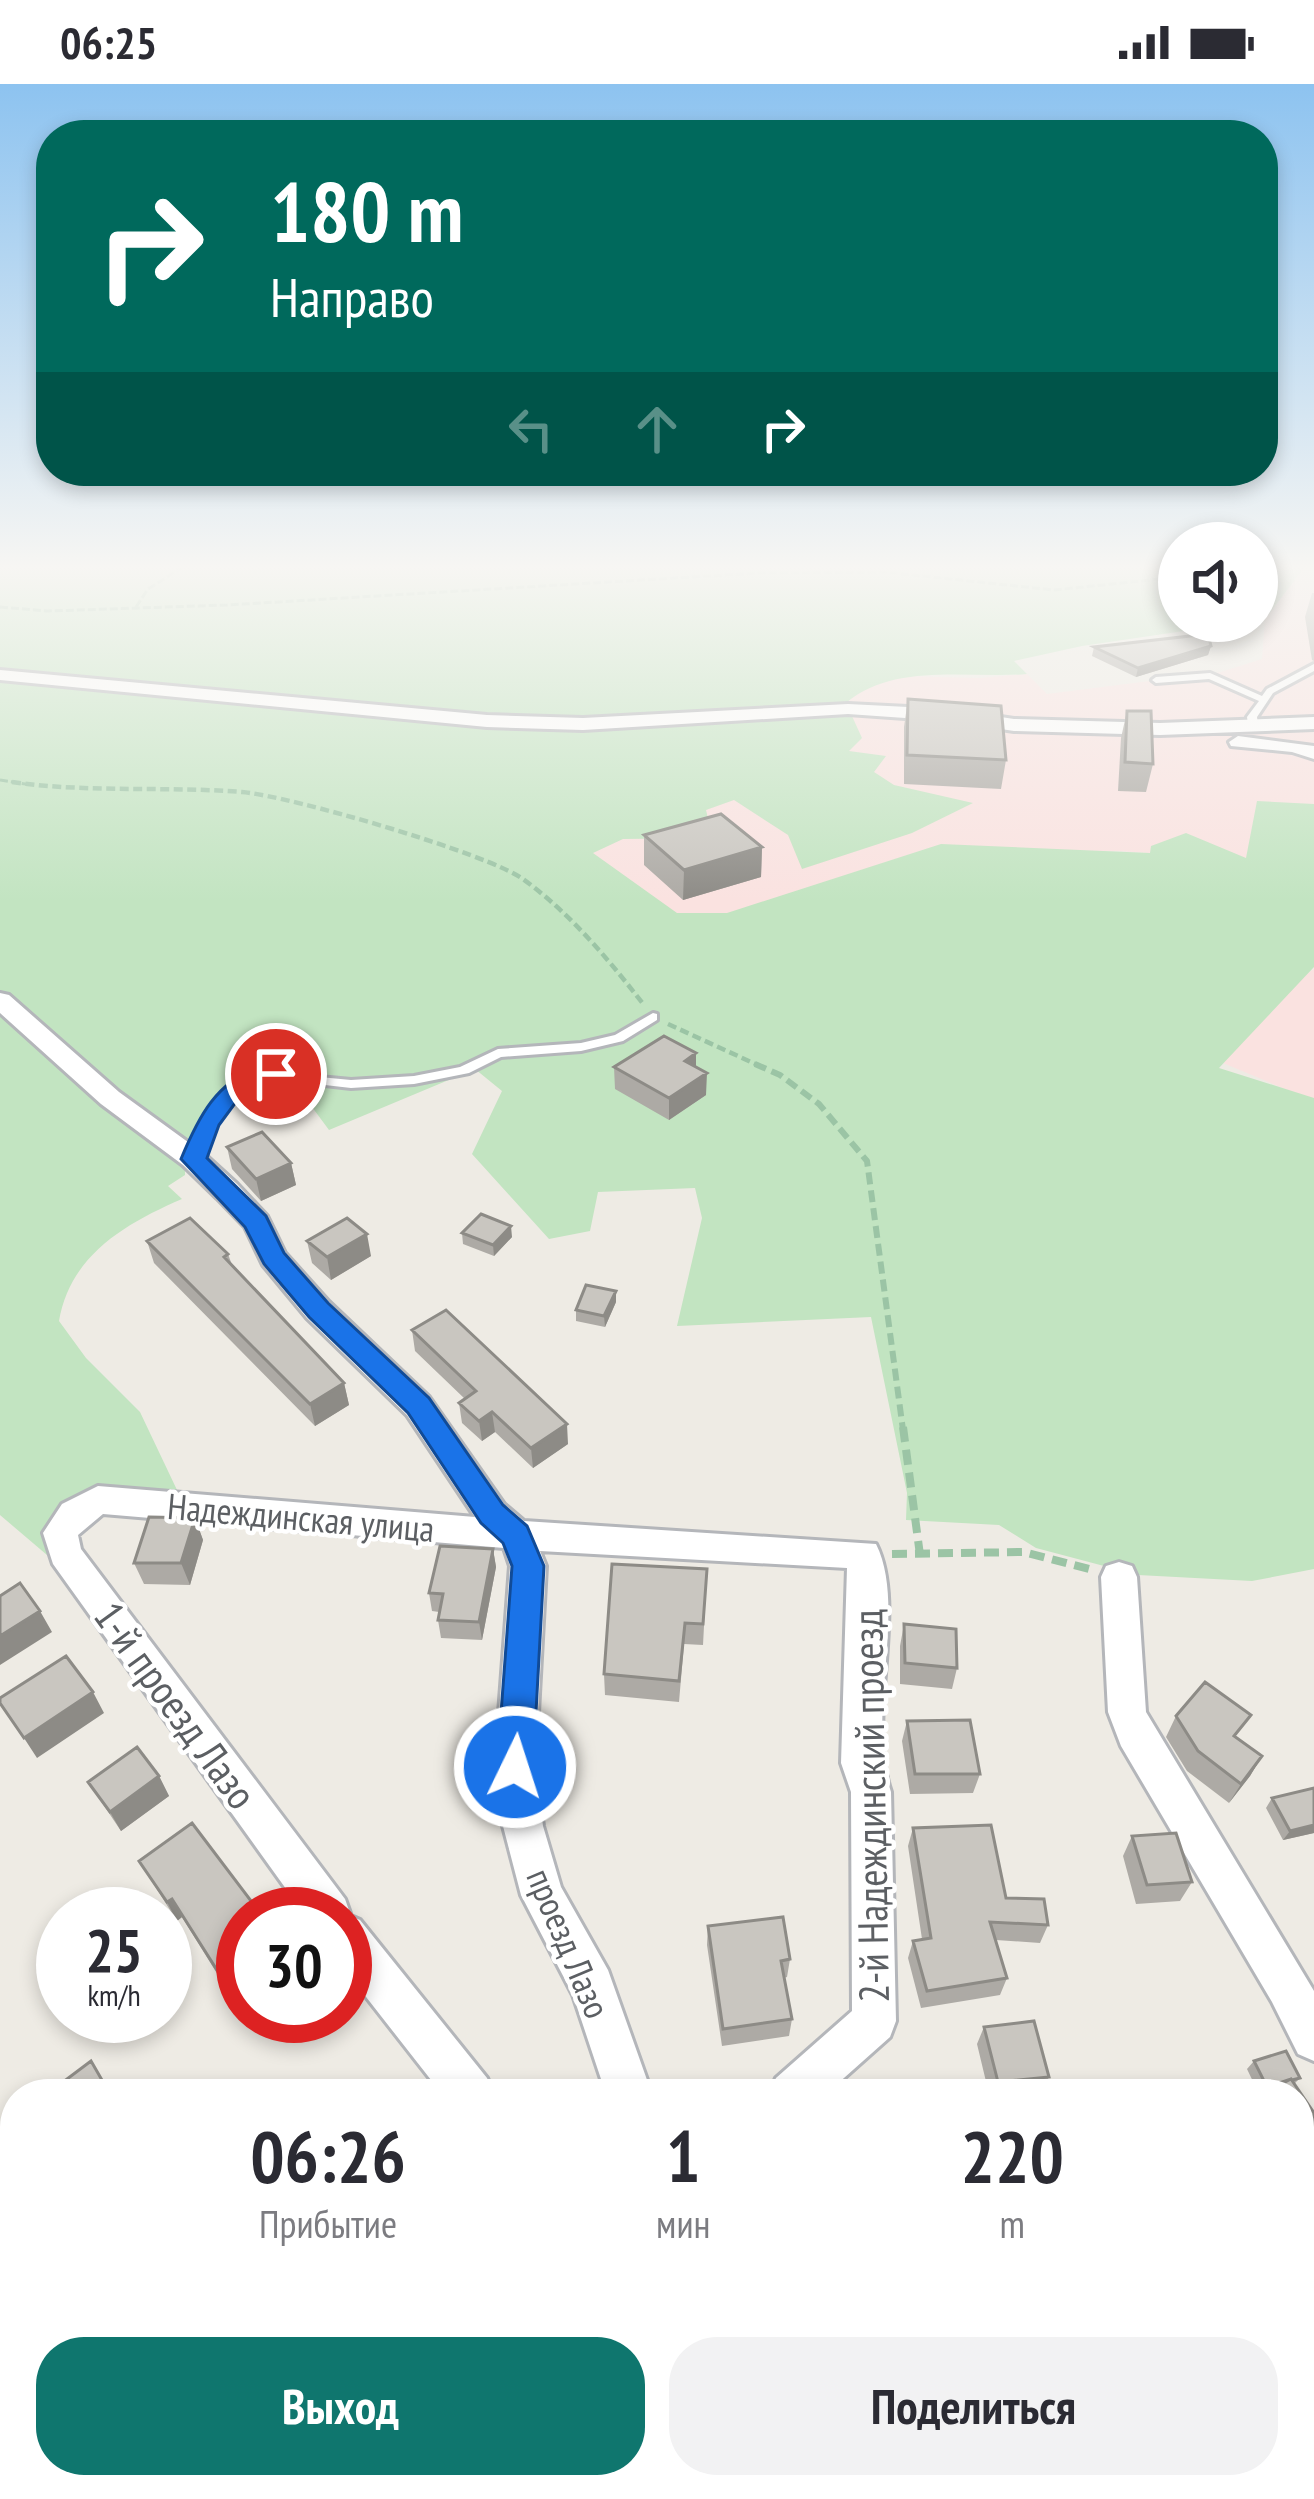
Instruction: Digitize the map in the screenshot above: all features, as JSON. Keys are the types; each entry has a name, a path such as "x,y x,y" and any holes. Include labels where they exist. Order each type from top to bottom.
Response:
{"street":[{"path":"29,678 487,721 583,724 848,709 948,715 1014,725 1160,729 1314,723"},
{"path":"1160,729 1170,736 1295,746 1314,753"},
{"path":"0,1000 110,1098 194,1159 256,1222 273,1258 318,1310 418,1406 492,1514 516,1535"},
{"name":"Надеждинская улица","path":"98,1500 516,1535 864,1554"},
{"name":"1-й проезд Лазо","path":"98,1500 74,1514 60,1533 65,1554 310,1887"},
{"name":"проезд Лазо","path":"516,1535 528,1566 515,1767 523,1826 542,1895 592,1986 624,2079"},
{"name":"2-й Надеждинский проезд","path":"808,2079 874,2021 871,1792 861,1763 868,1581 864,1554"},
{"path":"1119,1577 1127,1712 1134,1729 1288,1986 1314,2038"},
{"path":"372,1969 459,2079"}],"lane":[{"path":"1156,680 1187,678"},
{"path":"1214,678 1264,700"},
{"path":"1253,724 1252,717 1270,691 1294,678"},
{"path":"194,1159 208,1124 236,1086 262,1074 351,1084 414,1080 464,1070 498,1053 580,1047 620,1038 653,1017"}],"path":[{"path":"0,780 74,791 242,792 280,798 470,856 520,878 592,940 653,1017 780,1075 819,1104 867,1161 920,1555"},
{"path":"864,1554 1024,1552 1119,1577"}],"shaded area":[{"path":"892,678 1031,678 1047,694 1176,678 1314,678 1314,864 1120,851 924,851 713,931 648,929 584,859 589,841 852,724 846,703 862,689"},
{"path":"1314,969 1314,1101 1223,1063 1283,991"}],"green space":[{"path":"73,678 906,678 865,690 846,703 862,738 849,751 886,756 874,772 894,785 973,803 912,833 802,869 788,835 734,800 706,810 713,838 623,839 593,853 677,913 727,913 941,844 1150,853 1151,846 1186,833 1246,858 1257,801 1314,804 1314,967 1219,1068 1314,1098 1314,1569 1252,1581 1138,1575 1036,1548 999,1525 906,1520 907,1493 871,1317 677,1326 702,1218 695,1188 598,1192 590,1231 549,1239 472,1154 502,1091 475,1069 329,1130 292,1080 251,1083 224,1109 207,1156 185,1163 185,1175 168,1186 182,1199 120,1231 87,1260 65,1298 59,1321 86,1358 140,1412 177,1490 92,1495 48,1530 47,1555 0,1515 0,679 164,698 171,688"}],"building":[{"path":"908,699 1001,706 1006,760 907,755"},
{"path":"1127,711 1151,711 1153,764 1125,762"},
{"path":"721,814 762,847 684,870 644,835"},
{"path":"664,1036 696,1053 685,1061 707,1073 669,1098 614,1067"},
{"path":"262,1132 291,1163 256,1179 227,1147"},
{"path":"481,1214 511,1226 493,1245 462,1233"},
{"path":"190,1218 344,1383 310,1404 147,1241"},
{"path":"347,1218 367,1234 327,1257 307,1241"},
{"path":"586,1285 616,1291 604,1316 576,1310"},
{"path":"446,1310 567,1424 531,1448 492,1412 479,1421 459,1403 476,1391 412,1330"},
{"path":"149,1517 195,1518 181,1563 134,1563"},
{"path":"440,1546 493,1549 479,1622 438,1620 443,1594 429,1593"},
{"path":"612,1564 707,1569 703,1624 685,1623 679,1681 604,1674"},
{"path":"20,1583 40,1611 0,1636 0,1596"},
{"path":"904,1624 956,1629 957,1668 905,1663"},
{"path":"66,1656 93,1692 24,1738 0,1698"},
{"path":"1205,1682 1251,1715 1234,1736 1262,1756 1241,1784 1198,1751 1176,1716"},
{"path":"970,1720 980,1774 915,1774 907,1721"},
{"path":"137,1747 159,1776 110,1812 88,1782"},
{"path":"1314,1788 1314,1825 1290,1831 1272,1798"},
{"path":"192,1823 241,1887 216,1887 216,1968 192,1931 192,1887 157,1887 139,1861"},
{"path":"991,1825 1006,1898 1044,1899 1048,1925 990,1922 1007,1978 927,1991 913,1941 931,1938 913,1828"},
{"path":"1176,1833 1192,1882 1147,1885 1132,1836"},
{"path":"783,1917 790,1959 781,1961 792,2019 723,2029 708,1926"},
{"path":"1034,2021 1049,2077 997,2079 984,2027"},
{"path":"1286,2051 1300,2078 1263,2079 1254,2061"},
{"path":"91,2061 101,2079 67,2079"}],"route":[{"path":"276,1074 262,1074 236,1086 208,1124 194,1159 256,1222 273,1258 318,1310 418,1406 492,1514 516,1535 528,1566 515,1767"}]}
